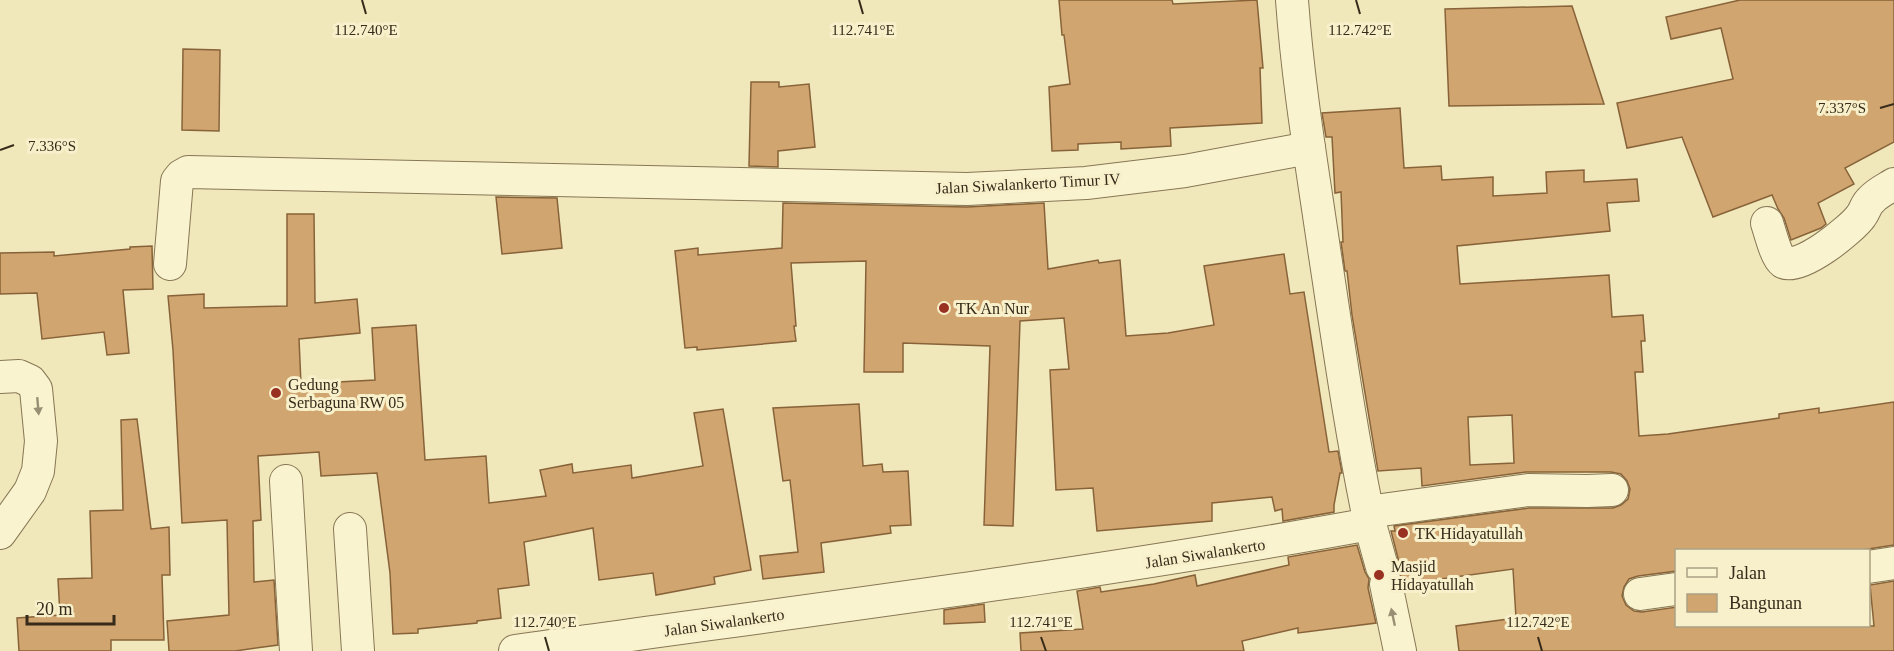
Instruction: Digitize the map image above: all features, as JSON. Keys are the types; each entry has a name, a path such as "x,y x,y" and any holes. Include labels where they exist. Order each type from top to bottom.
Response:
{"street":[{"path":"1293,0 1296,49 1309,148 1355,451 1400,651"},
{"name":"Jalan Siwalankerto Timur IV","path":"170,264 177,181 188,172 967,189 1086,183 1185,171 1309,148"},
{"path":"1767,223 1779,257 1790,264 1801,261 1835,242 1861,217 1869,201 1894,184"},
{"path":"0,377 19,376 30,381 36,389 41,441 38,471 30,491 0,533"},
{"path":"286,481 296,651"},
{"name":"Jalan Siwalankerto","path":"515,651 1230,550 1369,518 1528,490 1612,490"},
{"path":"350,529 358,651"},
{"path":"1870,567 1894,563"},
{"path":"1640,594 1675,589"}],"building":[{"path":"1059,0 1172,0 1173,4 1257,0 1263,68 1260,68 1262,123 1170,128 1171,146 1121,149 1121,142 1078,144 1078,150 1052,151 1049,87 1070,84"},
{"path":"1740,0 1894,0 1894,142 1845,168 1854,184 1818,203 1826,224 1791,240 1784,218 1772,195 1713,217 1682,137 1627,148 1617,103 1733,79 1721,28 1671,39 1666,17"},
{"path":"1572,6 1604,104 1449,106 1445,9"},
{"path":"183,49 220,50 219,131 182,130"},
{"path":"751,82 779,82 779,87 809,84 815,147 778,151 778,167 749,166"},
{"path":"1400,108 1404,168 1441,166 1442,180 1493,177 1493,196 1547,193 1546,172 1584,170 1584,182 1637,179 1639,201 1607,203 1610,231 1457,246 1460,284 1609,275 1612,317 1643,315 1645,341 1641,341 1643,372 1635,372 1639,436 1779,418 1779,414 1819,408 1819,413 1894,402 1894,545 1868,549 1675,549 1675,571 1629,579 1622,596 1626,605 1634,611 1675,607 1675,627 1870,627 1874,626 1870,585 1894,581 1894,651 1459,651 1456,626 1516,618 1513,569 1404,584 1399,572 1399,562 1391,531 1395,531 1394,526 1529,508 1613,508 1628,499 1630,489 1621,474 1611,472 1526,472 1422,486 1421,468 1378,471 1341,242 1343,242 1341,192 1335,193 1332,137 1326,137 1322,113","holes":["1512,415 1514,463 1470,465 1468,417"]},
{"path":"496,197 557,198 562,248 502,254"},
{"path":"783,203 967,207 1044,203 1048,269 1098,260 1099,263 1120,260 1126,336 1168,333 1214,325 1204,266 1284,254 1290,294 1304,292 1329,452 1338,451 1342,473 1340,473 1334,512 1283,521 1282,509 1275,511 1272,497 1212,503 1212,521 1097,531 1093,488 1056,490 1050,370 1069,369 1064,318 1020,321 1013,526 984,525 990,346 903,343 903,372 864,372 866,261 791,263 796,341 697,350 697,347 685,348 675,251 698,248 698,255 782,248"},
{"path":"287,214 314,214 315,303 357,299 360,333 299,339 301,384 375,380 372,328 416,325 425,460 486,456 489,503 546,496 540,470 572,464 573,473 631,465 632,478 703,466 694,413 723,409 751,570 714,577 715,584 656,595 653,573 599,580 593,528 524,542 529,585 498,589 501,618 477,621 477,623 418,629 418,633 393,634 390,573 377,473 321,476 319,452 258,456 261,520 253,521 254,582 274,580 278,645 235,651 169,651 167,621 229,615 227,520 182,523 168,296 204,294 204,308 287,306"},
{"path":"152,246 153,289 123,290 129,353 107,355 104,332 42,339 37,293 0,294 0,253 54,252 54,256"},
{"path":"859,404 863,466 882,464 883,472 908,471 911,525 890,526 891,533 821,543 824,572 763,579 760,556 798,552 790,480 783,481 773,408"},
{"path":"137,419 151,529 169,527 170,575 162,575 164,640 111,640 111,651 19,651 17,618 60,615 58,579 92,578 90,511 123,510 121,420"},
{"path":"1357,545 1369,579 1368,588 1376,623 1298,633 1298,628 1242,641 1244,651 1021,651 1020,633 1083,629 1077,591 1100,587 1101,592 1195,575 1197,586 1289,565 1288,557"},
{"path":"984,604 985,622 944,624 944,610"}],"place":[{"name":"TK An Nur","path":"944,308"},
{"name":"Gedung Serbaguna RW 05","path":"276,393"},
{"name":"TK Hidayatullah","path":"1403,533"},
{"name":"Masjid Hidayatullah","path":"1379,575"}]}
